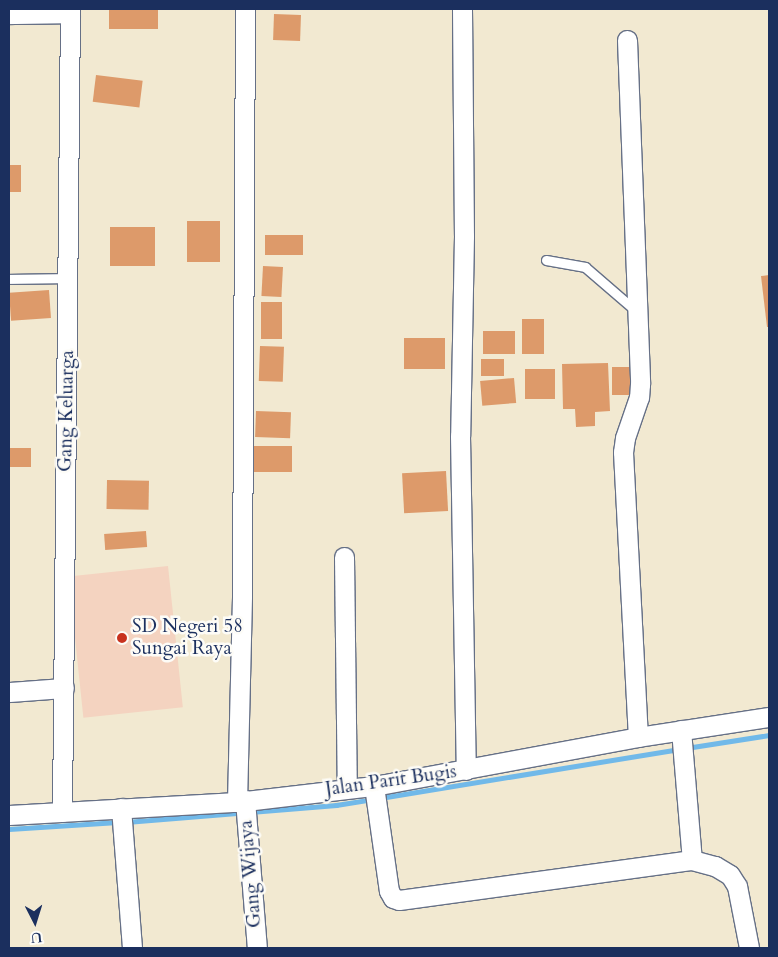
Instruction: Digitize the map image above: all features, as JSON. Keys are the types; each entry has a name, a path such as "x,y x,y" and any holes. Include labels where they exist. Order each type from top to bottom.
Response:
{"street":[{"name":"Gang Wijaya","path":"245,9 241,801 257,948"},
{"path":"462,9 464,236 460,436 466,770"},
{"path":"9,14 70,11"},
{"name":"Gang Keluarga","path":"62,812 70,11"},
{"path":"627,40 640,390 625,438 623,452 638,737"},
{"path":"344,558 347,788"},
{"path":"9,692 64,688"},
{"name":"Jalan Parit Bugis","path":"9,814 241,801 374,786 638,737 769,717"},
{"path":"681,730 692,860"},
{"path":"374,786 389,891 393,898 399,900 692,860 715,866 730,875 737,886 749,948"},
{"path":"121,808 132,948"}],"lane":[{"path":"546,260 585,267 638,312"},
{"path":"9,279 68,278"}],"shaded area":[{"name":"SD Negeri 58 Sungai Raya","path":"168,566 183,707 83,718 69,576"}],"building":[{"path":"109,9 158,9 158,29 109,29"},
{"path":"274,14 301,15 300,41 273,40"},
{"path":"96,75 143,81 139,108 93,102"},
{"path":"9,165 21,165 21,192 9,192"},
{"path":"187,221 220,221 220,262 187,262"},
{"path":"110,227 155,227 155,266 110,266"},
{"path":"265,235 303,235 303,255 265,255"},
{"path":"263,266 283,267 281,297 261,296"},
{"path":"769,275 769,327 767,327 761,276"},
{"path":"49,290 51,318 11,321 9,293"},
{"path":"261,302 282,302 282,339 261,339"},
{"path":"522,319 544,319 544,354 522,354"},
{"path":"483,331 515,331 515,354 483,354"},
{"path":"404,338 445,338 445,369 404,369"},
{"path":"260,346 284,347 283,382 259,381"},
{"path":"481,359 504,359 504,376 481,376"},
{"path":"608,363 610,411 595,412 595,426 576,427 575,409 563,409 562,364"},
{"path":"612,367 633,367 633,395 612,395"},
{"path":"525,369 555,369 555,399 525,399"},
{"path":"514,378 516,403 482,406 480,381"},
{"path":"256,411 291,412 290,438 255,437"},
{"path":"251,446 292,446 292,472 251,472"},
{"path":"10,448 31,448 31,467 10,467"},
{"path":"446,471 448,511 404,513 402,473"},
{"path":"107,480 149,481 148,510 106,509"},
{"path":"146,531 147,547 105,550 104,534"}],"waterway":[{"path":"686,748 769,735"},
{"path":"380,798 678,749"},
{"path":"126,822 336,805 372,799"},
{"path":"9,829 118,822"}],"place":[{"name":"SD Negeri 58 Sungai Raya","path":"122,638"}]}
